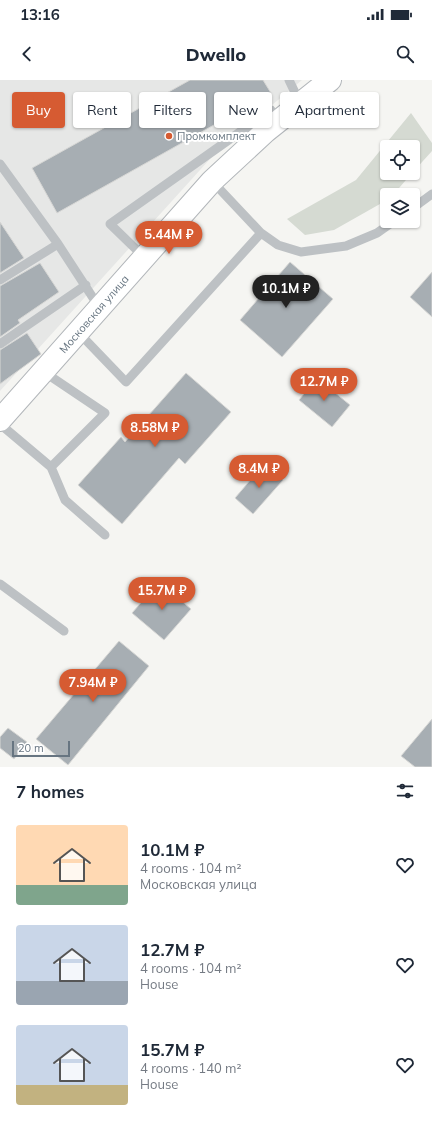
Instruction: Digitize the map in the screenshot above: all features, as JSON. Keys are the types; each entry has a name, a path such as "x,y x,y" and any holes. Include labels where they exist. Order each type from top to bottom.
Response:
{"main road":[{"name":"Московская улица","path":"314,92 330,80"},
{"name":"Московская улица","path":"0,420 212,181 280,119"}],"lane":[{"path":"289,80 295,92"},
{"path":"144,257 110,224 246,128"},
{"path":"0,164 58,244 99,307"},
{"path":"212,181 261,232 278,245 300,252 346,246 377,233 384,228"},
{"path":"420,203 432,194"},
{"path":"78,332 126,382 261,232"},
{"path":"0,280 58,244"},
{"path":"0,344 86,285"},
{"path":"44,372 105,413 52,467"},
{"path":"0,424 52,467 65,500 105,535"},
{"path":"0,584 64,631"}],"shaded area":[{"path":"0,80 302,80 288,92 280,92 280,98 272,105 272,92 214,92 214,128 244,128 219,149 0,391"},
{"path":"411,113 432,143 432,151 420,164 420,140 389,140"},
{"path":"380,151 380,180 406,180 399,188 380,188 380,204 334,230 305,235 287,219 356,180"}],"building":[{"path":"190,80 263,80 270,92 214,92 214,125 57,213 32,168 104,128 131,128 131,113 139,108 139,128 206,128 206,92 168,92"},
{"path":"0,222 24,258 0,273"},
{"path":"290,262 333,299 282,357 240,320"},
{"path":"40,263 59,292 18,320 20,323 0,337 0,286"},
{"path":"432,272 432,317 410,297"},
{"path":"27,333 41,354 0,384 0,350"},
{"path":"186,373 231,412 185,464 179,458 122,524 78,485 121,437 125,442"},
{"path":"317,378 350,405 332,427 299,400"},
{"path":"264,464 283,480 253,514 235,498"},
{"path":"159,582 191,609 164,640 132,613"},
{"path":"119,641 149,666 68,765 36,739"},
{"path":"432,719 432,767 415,767 401,756"},
{"path":"8,728 27,742 14,759 0,748 0,737"}],"place":[{"name":"Промкомплект","path":"169,136"}]}
